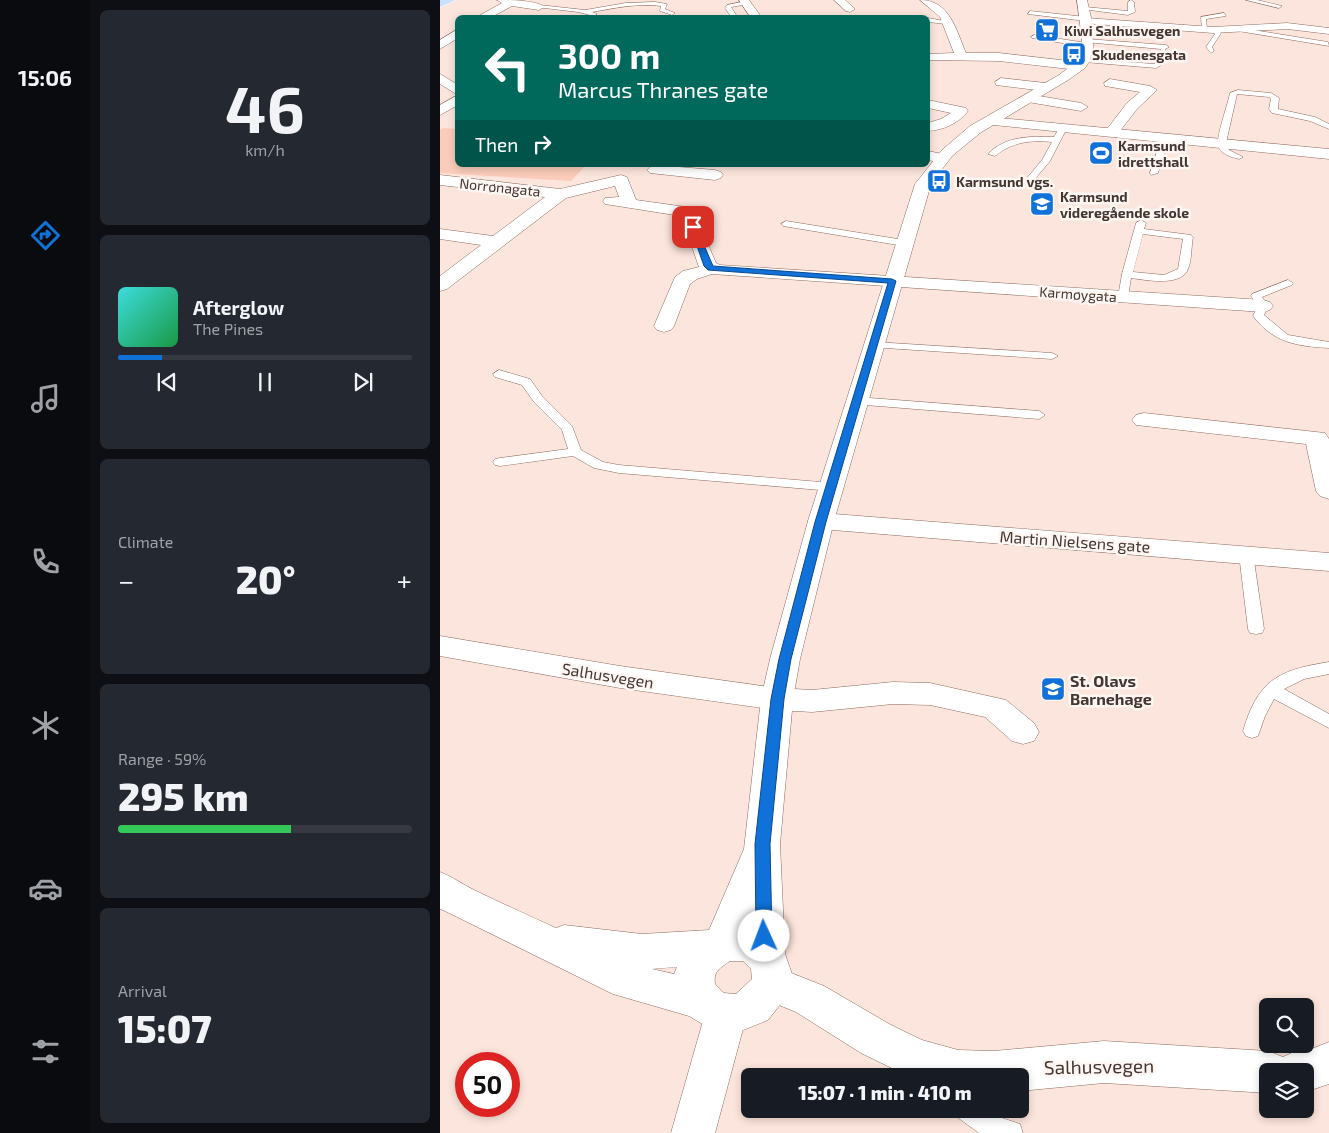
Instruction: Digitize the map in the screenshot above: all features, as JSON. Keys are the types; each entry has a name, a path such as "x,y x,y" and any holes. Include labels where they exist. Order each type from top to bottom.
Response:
{"main road":[{"path":"440,4 451,0"}],"street":[{"path":"839,0 850,9"},
{"path":"925,0 945,16 961,56"},
{"path":"485,15 506,2 539,7"},
{"path":"745,2 755,15"},
{"path":"440,888 456,899 500,921 626,980 712,1006 749,1008 760,1000 768,969 762,844 777,699 785,659 821,522 892,281 923,184 935,157 960,138 1081,63 1087,43 1085,13 1209,29 1287,26 1329,31"},
{"path":"440,46 455,34"},
{"path":"930,57 961,56 1081,63"},
{"path":"440,78 455,89"},
{"path":"1000,82 1045,87"},
{"path":"1110,83 1150,90 1132,106 1111,133"},
{"path":"1027,98 1081,107"},
{"path":"440,111 455,101"},
{"path":"930,104 959,109 961,113 939,125 930,127"},
{"path":"958,115 989,121 1039,123 1060,134 1111,133 1329,154"},
{"name":"Norrønagata","path":"440,180 560,194 631,178 659,167 715,176"},
{"path":"629,203 631,178"},
{"name":"Norrønagata","path":"440,285 560,194"},
{"path":"611,201 679,210 691,216 695,235 711,269 690,275 682,281 664,326"},
{"path":"440,234 497,242"},
{"name":"Karmøygata","path":"711,269 1263,306"},
{"path":"1144,420 1317,438 1329,491"},
{"name":"Martin Nielsens gate","path":"821,522 1329,562"},
{"name":"Salhusvegen","path":"440,646 620,678 777,699 812,701 892,693 930,694 994,708 1023,732"},
{"path":"712,1006 695,991 694,975 704,956 719,946 762,844"},
{"path":"543,940 642,952 746,944 756,947 768,969"},
{"name":"Salhusvegen","path":"768,969 810,999 924,1068"},
{"path":"693,1133 712,1006"},
{"name":"Salhusvegen","path":"1029,1069 1104,1062 1259,1071"},
{"path":"1314,1069 1329,1063"}],"lane":[{"path":"1249,0 1279,6"},
{"path":"571,2 599,9"},
{"path":"733,15 728,8 729,6 745,2"},
{"path":"1033,13 1128,13 1132,12 1131,2"},
{"path":"539,7 587,11 658,3 665,5 662,10 672,13"},
{"path":"587,11 594,15"},
{"path":"1211,51 1210,44 1218,33 1209,29 1203,18 1224,15"},
{"path":"930,20 946,22"},
{"path":"1234,29 1328,44"},
{"path":"1034,37 1087,43 1165,48 1160,64 1156,66 1081,63"},
{"path":"1239,158 1229,154 1224,149 1222,143 1234,94 1244,91 1271,95 1275,98 1274,109 1312,119 1329,127"},
{"path":"1283,124 1284,113"},
{"path":"992,154 1002,146 1014,141 1060,134"},
{"path":"1031,178 1046,161 1060,134"},
{"path":"1154,173 1165,138"},
{"path":"786,224 904,243"},
{"path":"1123,297 1127,274 1140,226 1188,237 1183,270 1175,276 1127,274"},
{"path":"1288,283 1256,296 1263,306 1258,316 1284,338 1306,343 1329,345"},
{"path":"874,345 1052,356"},
{"path":"499,374 526,382 538,399 568,429 575,452"},
{"path":"857,401 1039,415"},
{"path":"500,462 575,452 599,465 619,469 832,487"},
{"path":"1246,554 1256,629"},
{"path":"1252,731 1256,712 1271,689 1289,676 1310,670 1329,668"},
{"path":"1271,689 1329,722"},
{"path":"978,1118 990,1126 1010,1133"}],"shaded area":[{"path":"443,128 455,129 455,167 584,167 571,181 440,173 440,130"}],"place":[{"name":"Kiwi Salhusvegen","path":"1047,30"},
{"name":"Skudenesgata","path":"1074,54"},
{"name":"Karmsund idrettshall","path":"1101,153"},
{"name":"Karmsund vgs.","path":"939,181"},
{"name":"Karmsund videregående skole","path":"1042,204"},
{"name":"St. Olavs Barnehage","path":"1053,689"}],"route":[{"path":"693,227 708,266 711,269 892,281 821,522 785,659 777,699 762,844 764,936"}]}
